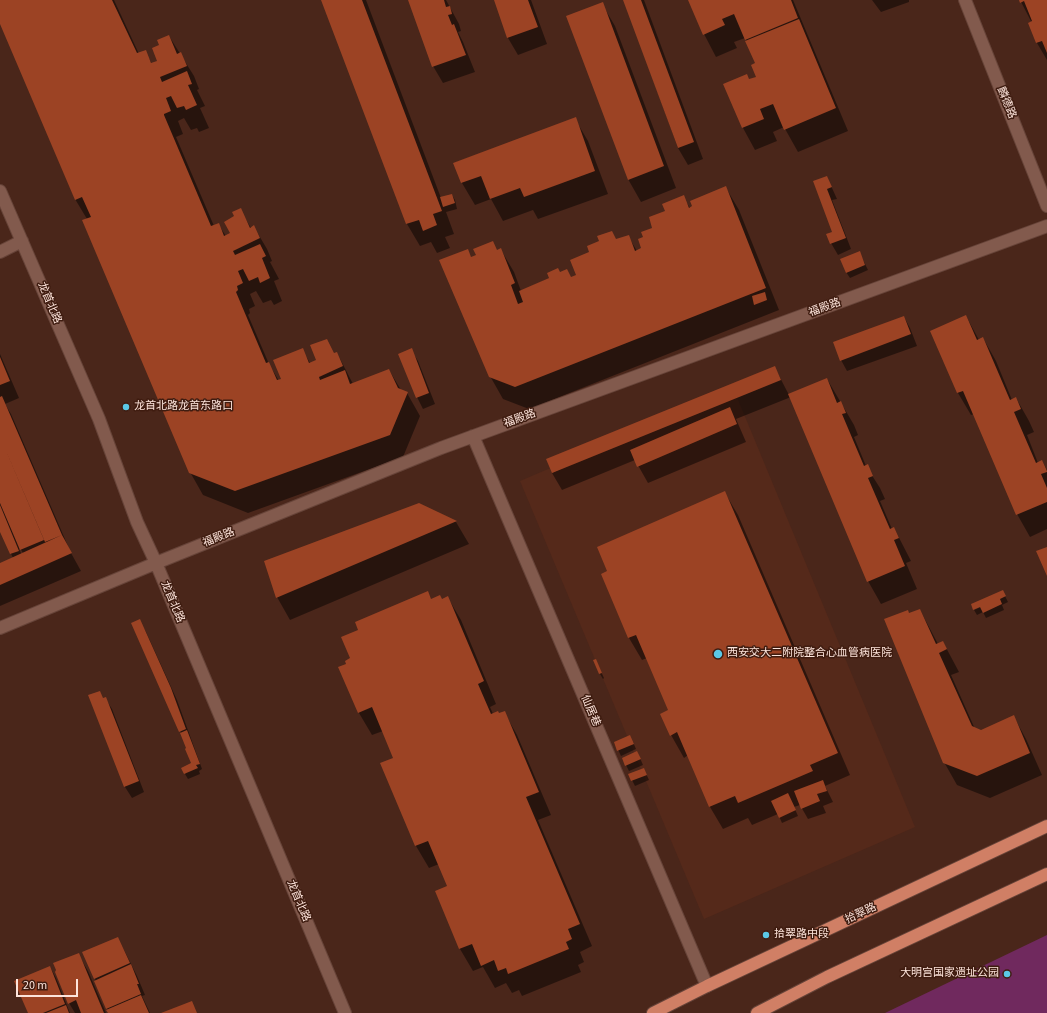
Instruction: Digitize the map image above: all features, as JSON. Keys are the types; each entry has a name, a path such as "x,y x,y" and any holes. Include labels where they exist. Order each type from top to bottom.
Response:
{"main road":[{"name":"拾翠路","path":"653,1013 707,986 1047,826"},
{"path":"756,1013 827,977 1047,874"}],"street":[{"name":"麟德路","path":"965,0 1047,206"},
{"name":"龙首北路","path":"0,191 99,419 137,522 156,563 345,1013"},
{"name":"福殿路","path":"0,628 156,563 473,436 1047,226"},
{"path":"0,252 22,241"},
{"name":"仙居巷","path":"473,436 707,986"}],"shaded area":[{"name":"西安交大二附院整合心血管病医院","path":"734,390 915,827 704,919 520,481"},
{"name":"大明宫国家遗址公园","path":"1047,935 1047,1013 885,1013"}],"building":[{"path":"0,0 112,0 137,53 146,50 151,63 157,61 152,48 159,45 157,40 169,35 177,54 181,52 187,66 160,77 162,82 187,71 192,84 188,85 197,105 186,110 184,106 177,108 171,96 166,98 171,111 164,115 211,226 219,223 224,236 230,233 224,222 234,216 232,212 241,208 250,228 254,225 260,238 233,251 235,255 260,244 266,256 262,258 270,278 260,283 258,277 249,281 243,269 238,271 243,283 237,286 238,290 236,292 266,363 269,362 277,380 281,379 273,360 303,348 309,363 316,360 310,345 327,339 334,353 337,352 343,366 319,377 320,380 345,370 350,384 389,369 398,388 408,392 390,435 235,491 189,473 82,220 91,217 82,197 75,200 0,24"},
{"path":"321,0 362,0 442,211 433,214 437,225 423,231 419,220 406,224"},
{"path":"408,0 444,0 446,7 450,6 452,14 448,15 452,25 454,24 466,55 432,67"},
{"path":"494,0 528,0 538,27 507,38"},
{"path":"623,0 641,0 694,142 678,148"},
{"path":"688,0 791,0 798,18 745,40 734,14 722,19 725,25 703,35"},
{"path":"1019,0 1047,0 1047,53 1042,41 1036,43 1028,23 1032,21 1024,1 1020,3"},
{"path":"603,2 664,166 628,180 566,16"},
{"path":"799,19 836,108 784,130 773,104 760,109 764,119 742,128 723,84 747,74 749,79 756,77 751,65 755,63 745,41"},
{"path":"576,117 595,171 524,197 520,188 490,199 481,176 461,183 453,163"},
{"path":"827,176 832,187 827,189 846,238 830,244 826,234 832,232 813,181"},
{"path":"726,186 766,288 515,387 489,377 439,260 468,249 471,257 476,255 473,249 493,241 497,250 501,248 515,283 511,285 518,304 523,302 519,291 549,278 547,273 558,268 560,272 567,269 571,277 576,275 570,260 589,252 587,246 599,241 597,236 612,231 616,239 629,235 635,251 641,248 638,239 643,237 641,232 652,228 649,217 665,211 662,204 684,195 689,208 692,206 690,201"},
{"path":"452,194 455,203 443,207 440,197"},
{"path":"860,251 865,265 846,273 840,259"},
{"path":"765,292 767,300 754,305 752,296"},
{"path":"966,315 977,340 983,337 1010,400 1016,397 1021,409 1014,412 1036,463 1042,460 1047,471 1041,474 1047,488 1047,502 1016,515 963,391 957,393 930,331"},
{"path":"904,316 911,334 840,361 833,342"},
{"path":"412,348 429,393 416,398 398,354"},
{"path":"0,357 10,381 0,385"},
{"path":"775,366 781,380 552,473 546,459"},
{"path":"827,378 837,403 841,401 846,413 842,414 864,466 868,464 873,476 868,478 890,529 894,527 899,538 894,540 905,566 867,582 788,394"},
{"path":"2,396 62,535 45,542 1,439 44,540 20,550 0,503 0,397"},
{"path":"730,407 737,424 637,467 630,450"},
{"path":"725,491 838,753 810,765 813,771 738,803 735,796 709,807 677,732 670,736 660,714 668,710 636,635 628,638 601,574 607,571 597,547"},
{"path":"419,503 457,521 276,598 264,561"},
{"path":"0,505 19,551 10,554 0,532"},
{"path":"62,535 72,553 0,585 0,563"},
{"path":"1047,547 1047,576 1036,551"},
{"path":"1003,590 1006,596 1000,599 1002,604 983,613 980,607 973,610 971,604"},
{"path":"428,591 431,599 440,595 442,599 448,596 484,681 478,684 491,714 498,711 499,713 505,711 539,792 526,797 580,924 568,929 572,939 566,942 569,949 508,974 506,968 498,971 494,960 481,966 472,944 459,949 435,891 447,886 428,841 415,846 380,763 393,758 372,707 358,713 338,667 346,664 345,661 350,658 341,637 358,630 355,622"},
{"path":"920,609 936,644 943,641 947,649 939,653 972,726 981,730 1014,715 1030,753 977,776 943,763 884,619 908,610 909,613"},
{"path":"140,619 171,688 186,729 179,732 131,623"},
{"path":"596,659 602,673 599,674 593,660"},
{"path":"100,691 103,698 106,697 139,781 124,787 88,695"},
{"path":"187,730 200,764 196,765 198,768 184,774 181,768 191,763 180,733"},
{"path":"630,735 634,744 617,751 614,742"},
{"path":"637,751 641,759 625,766 622,758"},
{"path":"644,768 647,775 631,781 628,774"},
{"path":"823,780 827,791 817,794 820,801 801,809 794,791"},
{"path":"788,793 796,810 779,818 771,801"},
{"path":"118,937 130,963 94,979 82,952"},
{"path":"79,953 104,1013 81,1013 76,1000 68,1004 55,972 56,970 53,963"},
{"path":"131,964 139,984 137,984 141,994 106,1009 94,981"},
{"path":"50,966 65,1004 43,1013 28,1013 14,981"},
{"path":"141,995 149,1013 108,1013 106,1010"},
{"path":"192,1001 197,1013 161,1013"},
{"path":"66,1005 69,1013 46,1013"}],"place":[{"name":"龙首北路龙首东路口","path":"126,407"},
{"name":"西安交大二附院整合心血管病医院","path":"718,654"},
{"name":"拾翠路中段","path":"766,935"},
{"name":"大明宫国家遗址公园","path":"1007,974"}]}
